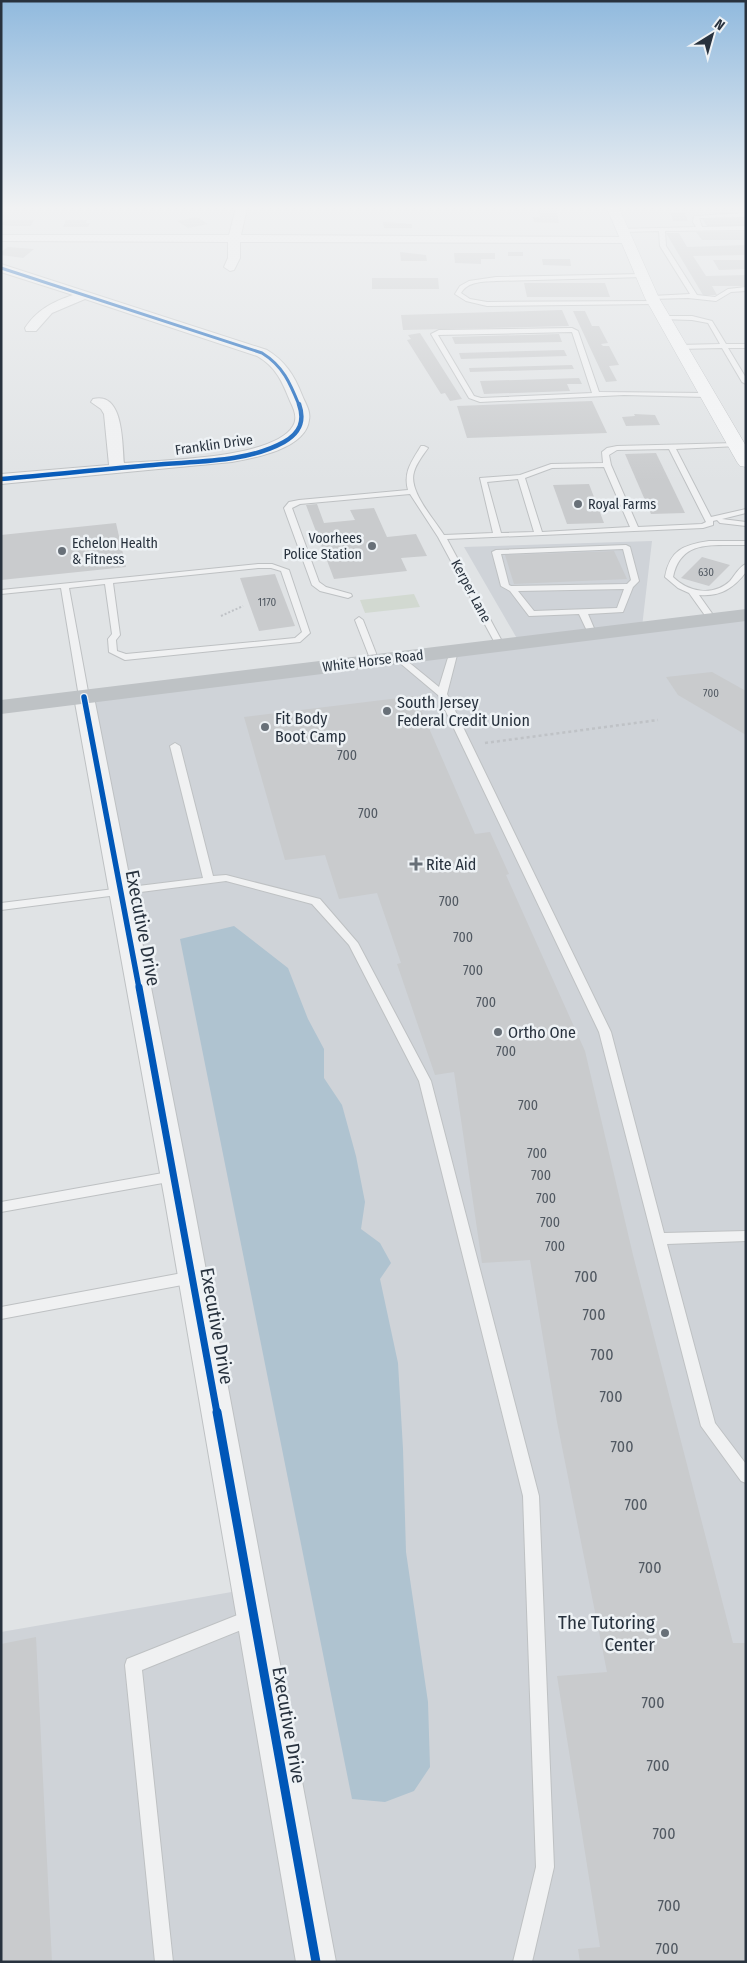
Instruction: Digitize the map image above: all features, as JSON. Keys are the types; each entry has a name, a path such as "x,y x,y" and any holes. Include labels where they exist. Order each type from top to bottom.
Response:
{"main road":[{"path":"653,301 746,462"},
{"name":"White Horse Road","path":"1,707 746,615"}],"street":[{"path":"31,328 43,314 74,300"},
{"name":"Franklin Drive","path":"1,480 217,459 258,452 278,445 297,432 302,423 303,414 283,369 276,361 100,300"},
{"path":"98,402 106,406 111,414 117,468"},
{"name":"Executive Drive","path":"84,697 193,1277 316,1962"}],"lane":[{"path":"467,300 487,304 666,300"},
{"path":"662,318 692,318 710,322 745,382"},
{"path":"596,394 575,331 439,332 434,334 471,397 474,399 596,394 707,395"},
{"path":"679,347 746,346"},
{"path":"635,529 607,466 605,454 610,450 618,448 736,445"},
{"path":"442,537 703,526 710,523 672,447"},
{"path":"348,596 323,589 315,583 288,508 292,504 299,502 412,492 409,480 410,471 424,448"},
{"path":"498,536 483,480 521,477 551,466 607,466"},
{"path":"521,477 539,534"},
{"name":"Kerper Lane","path":"412,492 442,537 500,645"},
{"path":"708,520 746,512"},
{"path":"708,520 746,524"},
{"path":"746,543 689,546 677,554 670,565 669,577 676,585 692,591 714,592 727,587 746,566"},
{"path":"513,590 532,614 620,610 629,586 635,581 626,547 496,552 504,586 513,590 629,586"},
{"path":"1,592 65,586 109,581 258,566 272,566 284,570 306,633 297,640 125,656 113,652 112,639 116,635 109,581"},
{"path":"65,586 84,697"},
{"path":"692,591 712,619"},
{"path":"582,611 592,633"},
{"path":"358,620 375,661"},
{"path":"442,694 454,651"},
{"path":"398,658 442,694 605,1032 708,1426 746,1476"},
{"path":"175,746 209,880"},
{"path":"1,907 120,890 226,878 316,901 353,943 425,1081 530,1496 545,1867 522,1962"},
{"path":"1,1208 174,1176"},
{"path":"659,1239 746,1236"},
{"path":"1,1313 193,1277"},
{"path":"164,1962 133,1665 254,1616"}],"path":[{"path":"221,616 243,606"},
{"path":"482,743 658,720"}],"shaded area":[{"path":"652,541 642,627 746,615 746,1962 1,1962 1,1632 249,1589 84,697 519,642 464,547"},
{"path":"414,594 420,607 365,613 360,600"}],"water":[{"path":"234,926 288,968 308,1019 324,1049 324,1078 342,1105 356,1156 365,1202 361,1229 380,1243 391,1263 380,1279 398,1363 406,1552 428,1702 430,1767 414,1791 385,1802 352,1799 180,939"}],"building":[{"path":"562,310 569,326 403,330 401,315"},
{"path":"573,311 585,311 592,326 599,326 608,343 601,344 609,346 619,365 609,366 617,381 606,382"},
{"path":"420,333 462,399 450,401 445,393 441,394 407,340 411,339 408,335"},
{"path":"559,334 562,342 455,344 452,337"},
{"path":"564,350 567,356 461,359 459,353"},
{"path":"572,365 574,369 470,372 469,368"},
{"path":"579,378 582,384 567,384 570,391 484,394 480,381"},
{"path":"592,401 607,433 467,438 457,406"},
{"path":"634,414 655,415 660,425 626,426 622,417 635,416"},
{"name":"Royal Farms","path":"656,453 685,513 651,514 625,454"},
{"name":"Royal Farms","path":"589,484 604,523 567,524 553,485"},
{"name":"Voorhees Police Station","path":"317,504 324,523 355,520 350,510 374,508 387,537 416,534 427,556 401,558 407,571 334,579 306,505"},
{"name":"Echelon Health & Fitness","path":"116,523 126,567 1,580 1,535"},
{"path":"614,551 627,579 514,584 505,555"},
{"path":"702,557 730,565 709,586 681,578"},
{"path":"275,574 295,626 259,631 240,578"},
{"path":"712,672 746,691 746,735 678,695 666,677"},
{"path":"415,696 475,834 490,832 509,874 506,875 585,1051 633,1255 733,1643 746,1643 746,1962 580,1962 578,1949 600,1947 557,1676 607,1672 557,1422 530,1260 482,1263 454,1072 435,1075 397,964 401,963 377,893 339,899 325,855 285,860 244,717"},
{"path":"36,1637 52,1962 1,1962 1,1644"}],"cycle path":[{"path":"1,479 205,461 244,455 268,449 284,442 300,427 302,416 291,385 280,367 262,353 98,300"},
{"path":"84,697 179,1201 316,1962"}],"place":[{"name":"Royal Farms","path":"578,504"},
{"name":"Voorhees Police Station","path":"372,546"},
{"name":"Echelon Health & Fitness","path":"62,551"},
{"name":"South Jersey Federal Credit Union","path":"387,711"},
{"name":"Fit Body Boot Camp","path":"265,727"},
{"name":"Rite Aid","path":"416,864"},
{"name":"Ortho One","path":"498,1032"},
{"name":"The Tutoring Center","path":"665,1633"}]}
